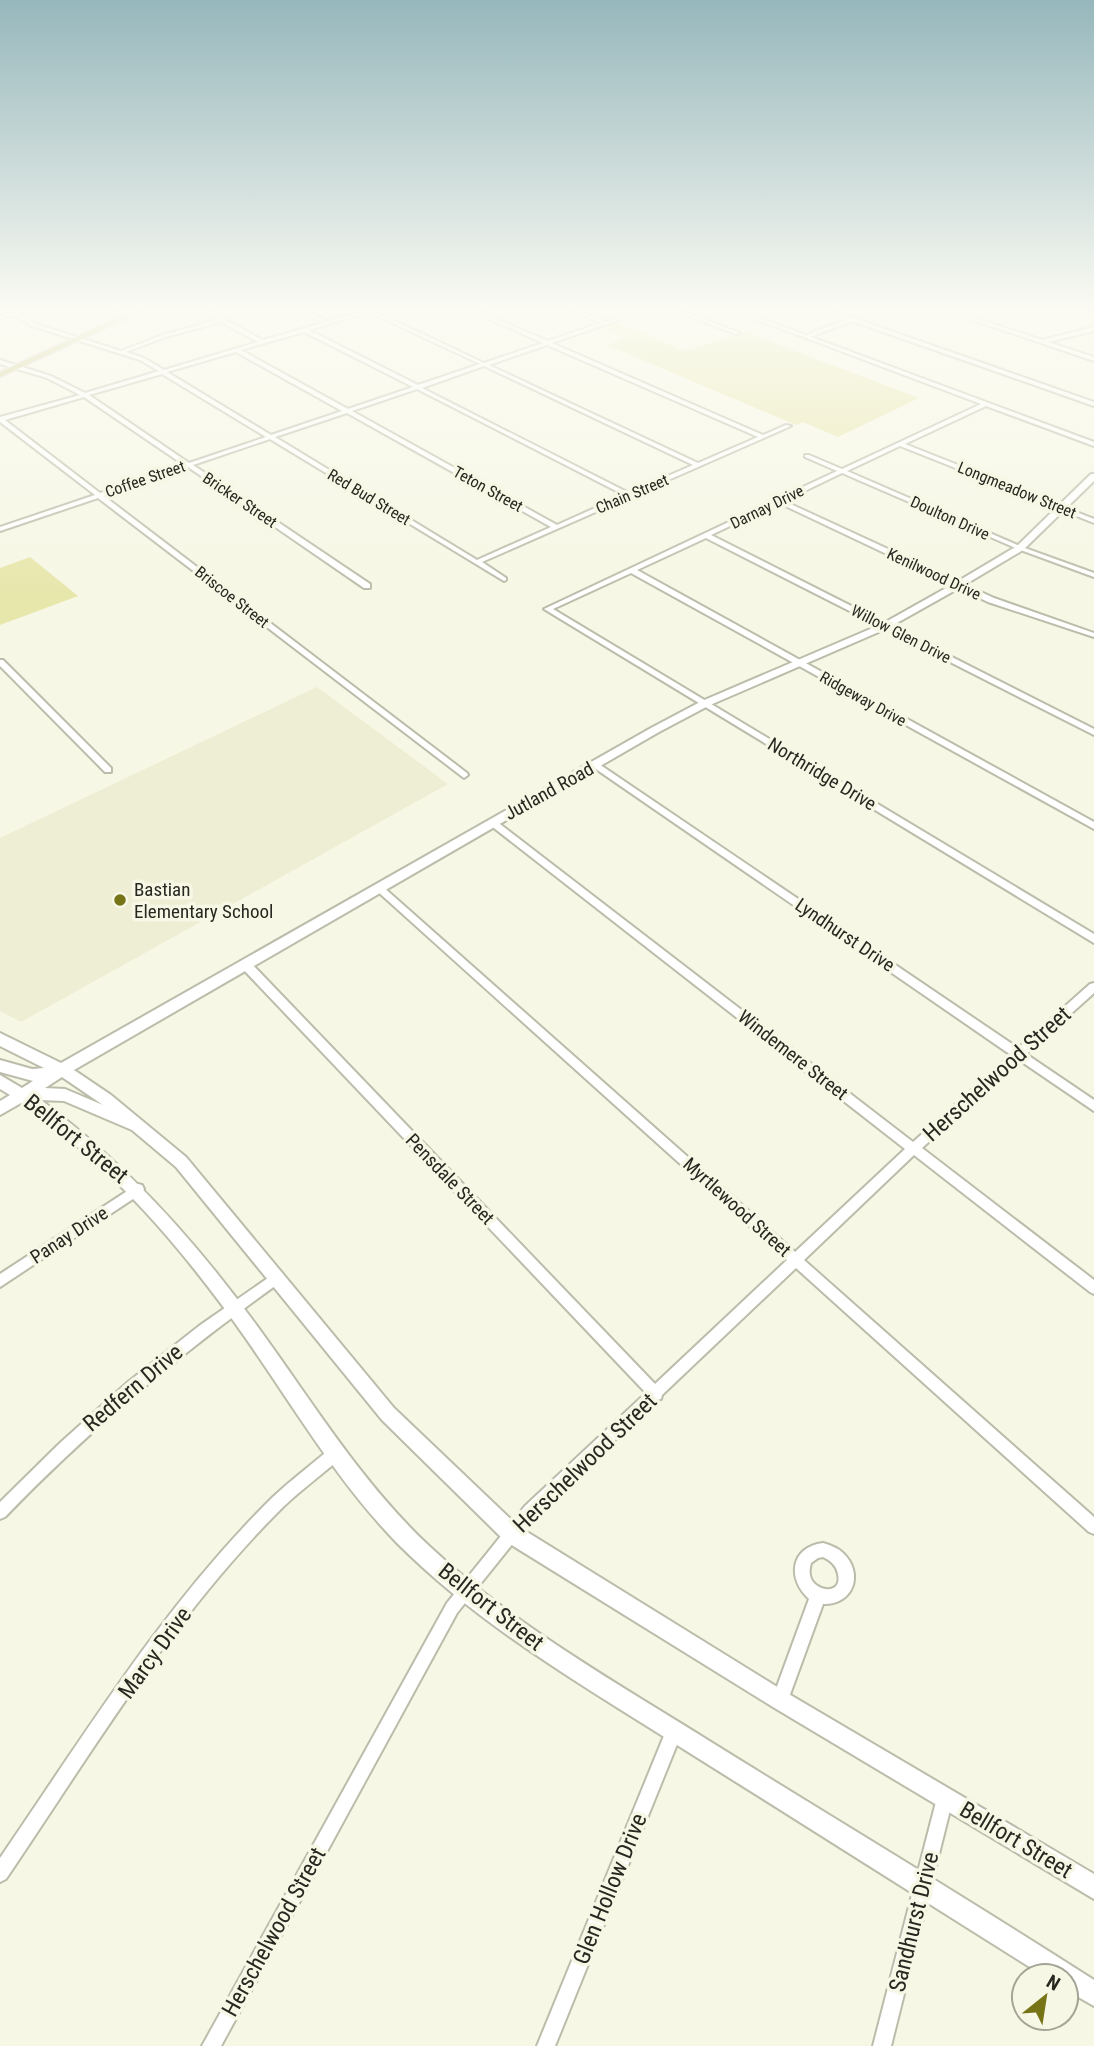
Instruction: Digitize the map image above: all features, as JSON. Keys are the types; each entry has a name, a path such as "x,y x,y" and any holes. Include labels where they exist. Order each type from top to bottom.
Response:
{"main road":[{"name":"Jutland Road","path":"0,1109 61,1070 245,964 706,704 885,626 958,585 1020,548 1092,480"},
{"name":"Bellfort Street","path":"0,1039 61,1070 106,1099 149,1132 181,1162 388,1414 512,1534 780,1700 1094,1887"},
{"path":"0,1066 32,1075 61,1070"},
{"name":"Bellfort Street","path":"0,1080 88,1143 138,1189 234,1307 335,1454 387,1518 463,1591 546,1651 1043,1962"},
{"path":"22,1095 65,1095 149,1132"}],"street":[{"path":"0,419 51,404"},
{"name":"Bricker Street","path":"99,404 367,586"},
{"name":"Red Bud Street","path":"216,404 503,579"},
{"name":"Teton Street","path":"336,404 556,527"},
{"name":"Coffee Street","path":"1,527 367,404"},
{"path":"453,404 630,496"},
{"path":"569,404 698,466"},
{"path":"689,404 764,437"},
{"name":"Darnay Drive","path":"548,609 984,404"},
{"path":"986,404 1094,444"},
{"name":"Briscoe Street","path":"0,419 464,775"},
{"name":"Chain Street","path":"477,562 788,426"},
{"name":"Longmeadow Street","path":"900,443 1094,520"},
{"name":"Doulton Drive","path":"807,456 1020,548 1094,575"},
{"name":"Kenilwood Drive","path":"779,501 958,585 1017,610 1094,635"},
{"name":"Willow Glen Drive","path":"708,536 1094,732"},
{"name":"Ridgeway Drive","path":"633,571 1094,826"},
{"name":"Northridge Drive","path":"548,609 1094,939"},
{"path":"0,662 107,770"},
{"name":"Lyndhurst Drive","path":"596,765 1094,1106"},
{"name":"Windemere Street","path":"493,823 1094,1287"},
{"name":"Myrtlewood Street","path":"379,888 1094,1527"},
{"name":"Pensdale Street","path":"245,964 656,1394"},
{"name":"Herschelwood Street","path":"211,2046 463,1591 530,1511 914,1148 1094,986"},
{"name":"Panay Drive","path":"0,1281 138,1189"},
{"name":"Redfern Drive","path":"0,1511 77,1434 154,1368 278,1277"},
{"name":"Marcy Drive","path":"0,1873 135,1678 203,1588 279,1501 335,1454"},
{"path":"780,1700 818,1596"},
{"name":"Glen Hollow Drive","path":"546,2046 674,1732"},
{"name":"Sandhurst Drive","path":"882,2046 945,1798"}],"shaded area":[{"path":"748,404 906,404 838,437 803,422 796,425"},
{"path":"30,557 78,596 0,625 0,568"},
{"name":"Bastian Elementary School","path":"317,687 448,784 21,1022 0,1011 0,838"}],"place":[{"name":"Bastian Elementary School","path":"120,900"}]}
